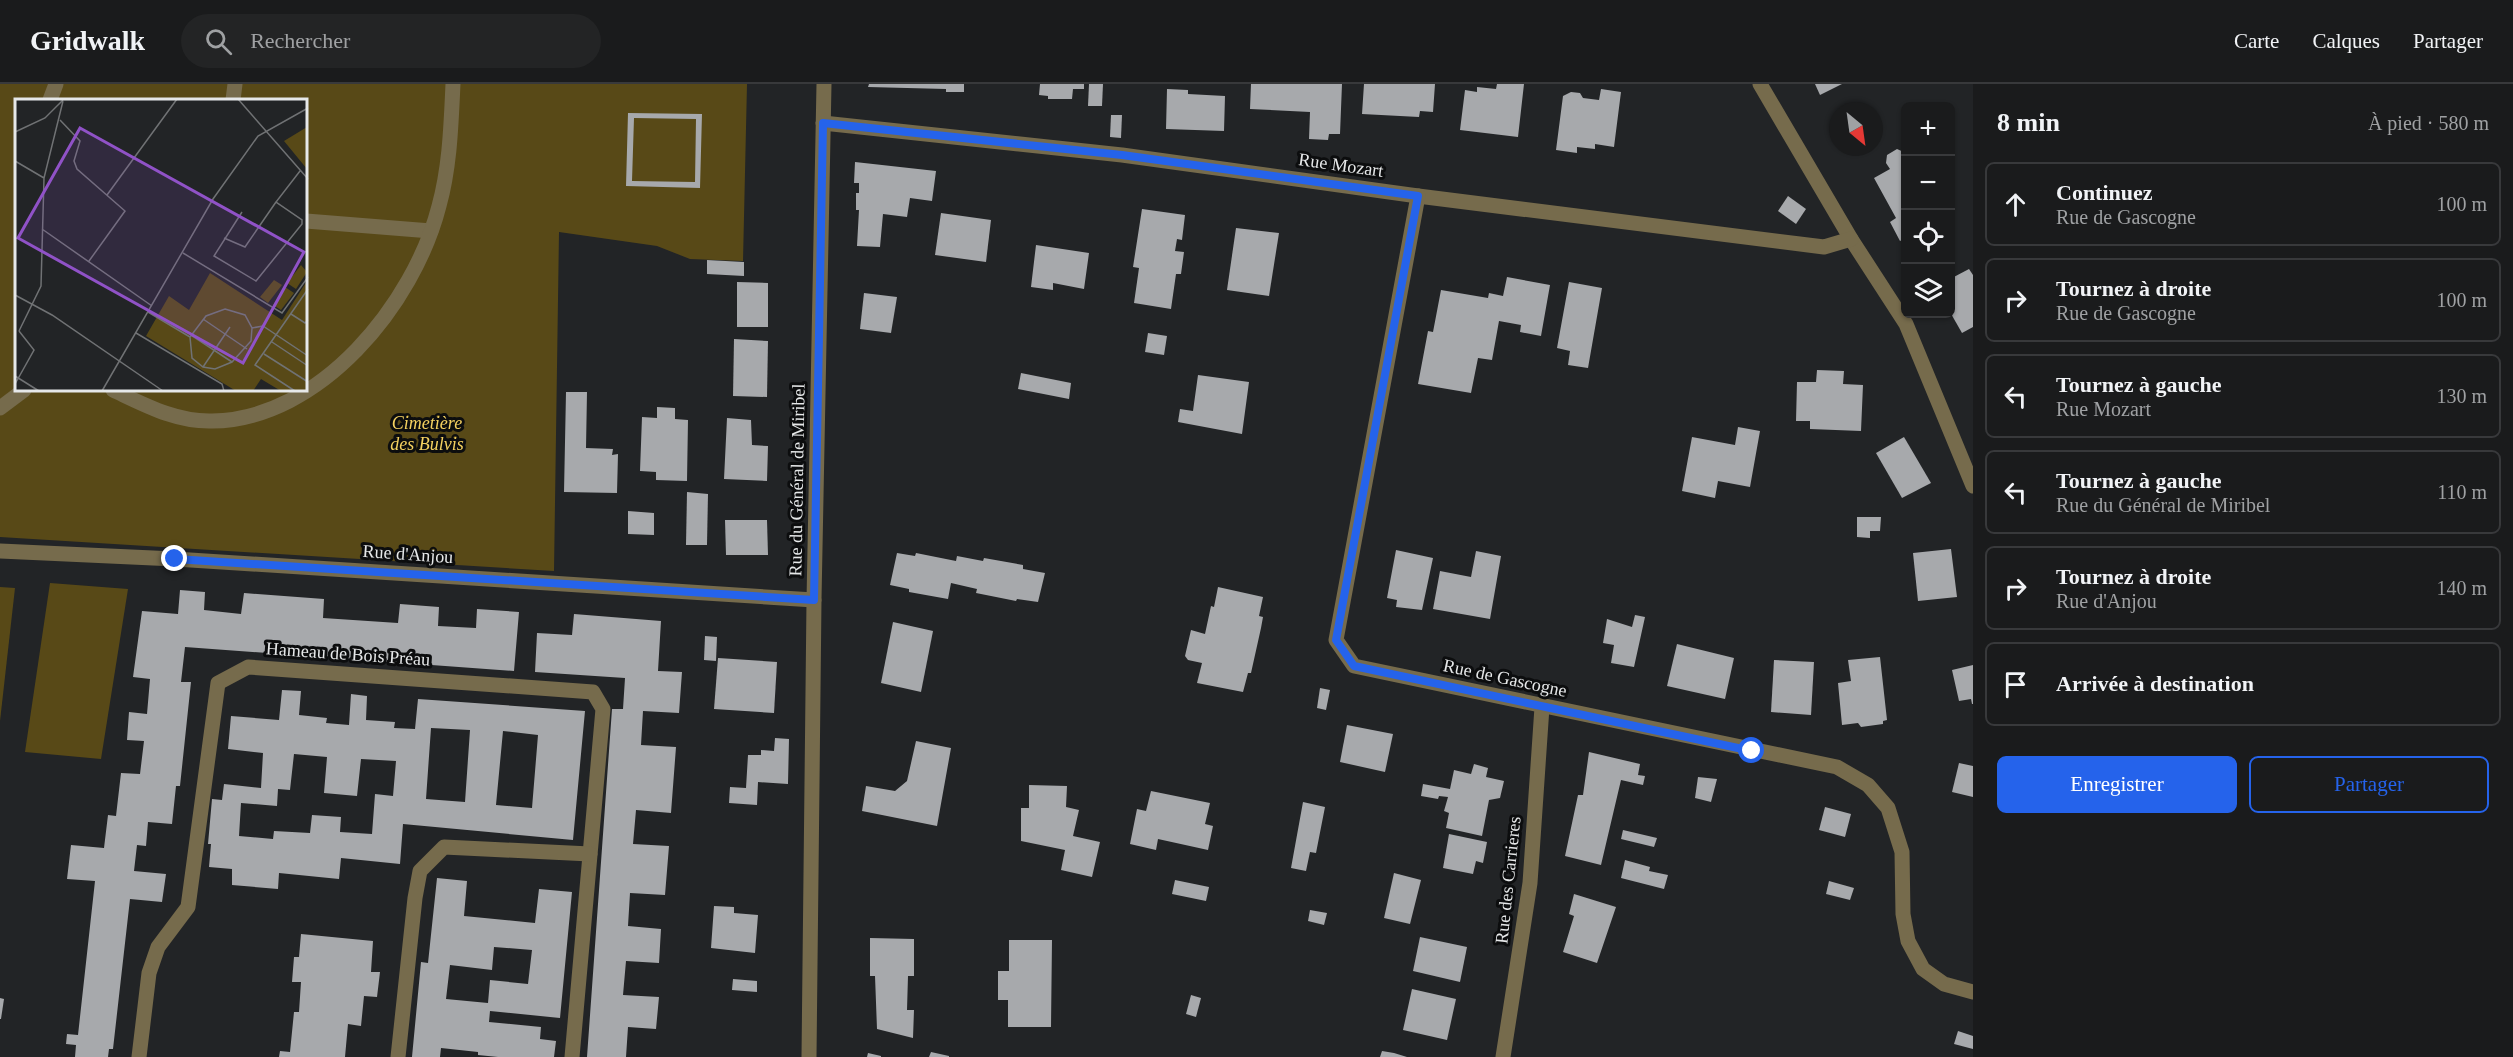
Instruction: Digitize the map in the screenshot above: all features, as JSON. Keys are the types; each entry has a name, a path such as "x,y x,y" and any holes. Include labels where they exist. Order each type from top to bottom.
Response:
{"street":[{"path":"50,99 56,84"},
{"path":"233,99 235,84"},
{"path":"308,389 323,380 364,341 400,295 418,264 439,206 447,165 453,84"},
{"name":"Rue du Général de Miribel","path":"809,1057 814,600 824,84"},
{"path":"1761,84 1851,239 1906,324 1973,486"},
{"name":"Rue Mozart","path":"823,123 1122,155 1418,196 1824,247 1851,239"},
{"name":"Rue de Gascogne","path":"1418,196 1336,640 1354,666 1837,767 1868,785 1888,808 1902,852 1903,914 1908,940 1923,969 1944,984 1973,992"},
{"path":"308,221 431,231"},
{"path":"0,408 21,392"},
{"path":"117,392 164,414 191,420 232,420 275,408 302,392"},
{"name":"Rue d'Anjou","path":"0,551 175,559 814,600"},
{"name":"Hameau de Bois Préau","path":"139,1057 149,973 158,946 188,907 218,682 248,667 593,692 603,710 572,1057"},
{"name":"Rue des Carrieres","path":"1503,1057 1530,883 1542,707"},
{"path":"398,1057 420,871 444,847 590,854"}],"green space":[{"name":"Cimetière des Bulvis","path":"0,84 747,84 743,261 690,259 657,246 559,232 554,571 0,537"},
{"path":"50,583 128,589 101,759 25,752"},
{"path":"0,587 15,588 0,721"}],"building":[{"path":"869,84 964,84 964,92 946,92 946,89 868,87"},
{"path":"1040,84 1084,84 1084,89 1073,89 1072,99 1048,99 1048,96 1039,95"},
{"path":"1089,84 1103,84 1102,106 1088,106"},
{"path":"1251,84 1342,84 1340,134 1329,134 1328,140 1309,139 1310,112 1250,109"},
{"path":"1364,84 1435,84 1433,112 1420,111 1419,117 1362,114"},
{"path":"1497,84 1524,84 1518,137 1460,130 1465,90 1477,92 1477,87 1496,89"},
{"path":"1815,84 1842,84 1820,95"},
{"path":"1167,89 1188,90 1188,94 1225,96 1224,131 1166,129"},
{"path":"1601,89 1621,92 1614,147 1595,144 1595,149 1577,147 1577,153 1556,150 1563,96 1571,92 1580,93 1583,98 1599,100"},
{"path":"628,113 702,114 700,188 626,186","holes":["634,118 696,119 695,182 632,181"]},
{"path":"1111,115 1122,115 1121,138 1110,137"},
{"path":"1897,149 1901,151 1900,241 1890,222 1896,218 1874,178 1890,169 1886,163 1887,155"},
{"path":"855,162 936,171 932,201 910,198 907,217 883,214 880,247 857,246 859,210 856,210 856,193 859,193 859,183 854,183"},
{"path":"1788,196 1806,209 1796,224 1778,211"},
{"path":"1142,209 1185,215 1182,240 1177,239 1175,251 1184,252 1181,274 1176,274 1171,309 1134,303 1139,268 1133,267"},
{"path":"941,213 991,220 986,262 935,255"},
{"path":"1236,228 1279,233 1269,296 1227,290"},
{"path":"1036,245 1089,253 1084,289 1053,283 1053,290 1031,287"},
{"path":"707,260 744,262 744,276 707,274"},
{"path":"1969,269 1973,275 1973,327 1962,333 1953,318 1955,276"},
{"path":"1507,277 1550,285 1541,336 1520,332 1521,325 1499,321 1492,360 1478,358 1471,393 1418,384 1428,331 1433,332 1441,290 1488,298 1489,293 1503,296"},
{"path":"737,282 768,283 768,327 737,327"},
{"path":"1569,282 1602,288 1588,368 1568,365 1570,351 1557,348"},
{"path":"864,293 897,297 891,333 860,329"},
{"path":"1148,333 1167,336 1164,355 1145,352"},
{"path":"734,339 768,341 767,397 733,396"},
{"path":"1817,370 1844,371 1843,384 1863,385 1861,431 1810,429 1810,421 1796,421 1797,382 1816,382"},
{"path":"1021,373 1071,383 1069,399 1018,389"},
{"path":"1198,375 1249,382 1242,434 1178,422 1180,409 1193,411"},
{"path":"566,392 587,392 586,448 613,449 612,455 618,454 617,493 564,492"},
{"path":"657,407 675,408 675,419 688,420 687,481 656,480 656,472 640,471 642,417 657,418"},
{"path":"727,418 751,420 752,445 768,446 767,481 724,479"},
{"path":"1738,427 1760,431 1750,487 1718,481 1715,498 1682,491 1692,437 1735,445"},
{"path":"1904,437 1931,483 1902,498 1876,453"},
{"path":"687,492 708,494 707,545 686,545"},
{"path":"628,511 654,513 654,535 628,534"},
{"path":"1857,517 1881,517 1880,531 1870,531 1870,538 1857,537"},
{"path":"725,520 767,520 768,555 726,555"},
{"path":"1951,549 1957,597 1918,601 1913,553"},
{"path":"1396,550 1433,558 1422,610 1396,607 1397,600 1387,598"},
{"path":"1476,551 1501,556 1490,619 1433,609 1440,571 1471,577"},
{"path":"897,553 915,556 916,553 956,561 957,556 983,561 984,558 1023,565 1023,569 1045,573 1038,602 1017,599 1016,601 976,593 977,589 951,583 948,599 909,592 909,589 890,585"},
{"path":"1218,587 1263,597 1259,616 1263,617 1261,628 1251,673 1248,673 1243,692 1197,683 1202,663 1188,660 1185,656 1191,630 1205,634"},
{"path":"180,590 205,592 204,610 241,614 244,593 324,599 323,618 398,623 400,604 439,607 438,626 476,628 477,609 519,612 514,671 185,647 181,682 191,682 180,786 176,786 172,824 148,822 146,846 137,845 134,871 166,874 162,902 130,899 113,1049 109,1049 108,1057 75,1057 76,1045 66,1044 67,1034 78,1035 95,881 67,879 71,845 104,848 108,815 116,816 121,773 140,774 144,741 127,740 129,712 147,714 150,679 133,677 142,611 178,614"},
{"path":"574,614 661,621 658,671 682,672 679,713 643,711 641,745 676,747 671,813 636,810 633,844 669,846 665,895 630,893 628,926 661,929 659,963 626,961 623,995 659,997 656,1029 628,1027 626,1057 587,1057 612,709 623,709 625,678 535,672 537,633 572,635"},
{"path":"1635,615 1645,617 1634,667 1611,663 1614,645 1603,643 1607,619 1632,627"},
{"path":"893,622 933,631 921,692 881,683"},
{"path":"705,636 717,637 716,661 704,660"},
{"path":"1677,644 1734,658 1725,699 1667,686"},
{"path":"1880,657 1887,720 1883,721 1883,724 1861,727 1858,723 1842,725 1838,683 1851,681 1848,660"},
{"path":"718,658 777,662 774,713 714,709"},
{"path":"1774,660 1814,662 1811,715 1771,712"},
{"path":"1973,665 1972,704 1971,699 1959,701 1952,670"},
{"path":"1320,688 1330,690 1326,710 1317,708"},
{"path":"282,690 301,691 299,715 327,718 326,723 349,725 351,694 367,696 366,720 395,722 394,728 415,729 418,699 585,711 573,840 403,824 400,864 341,858 339,879 279,873 278,889 232,885 232,869 209,867 211,844 208,844 212,799 222,800 224,784 261,788 263,753 228,749 231,716 279,720","holes":["431,728 470,730 465,802 426,799","503,731 538,735 532,808 496,805","294,754 327,757 324,793 357,796 361,759 396,761 393,796 375,794 372,834 340,832 341,817 312,815 310,833 274,831 273,839 239,836 241,803 277,806 278,789 290,790"]},
{"path":"1347,725 1393,734 1385,772 1340,762"},
{"path":"775,738 789,739 788,784 758,782 757,805 729,803 730,787 746,788 748,755 761,755 761,750 774,751"},
{"path":"916,741 951,748 937,826 862,811 866,786 895,791 907,781"},
{"path":"1589,752 1640,764 1638,775 1645,776 1643,785 1621,780 1601,865 1565,856 1578,795 1583,795"},
{"path":"1959,763 1973,766 1973,797 1952,792"},
{"path":"1474,764 1488,768 1486,777 1504,781 1500,798 1489,800 1482,836 1446,828 1449,813 1444,811 1448,797 1439,796 1438,799 1421,796 1423,784 1450,789 1454,770 1471,774"},
{"path":"1698,777 1717,779 1711,802 1695,798"},
{"path":"1029,785 1067,786 1066,807 1079,810 1073,836 1100,842 1092,877 1061,870 1065,850 1021,841 1021,808 1029,808"},
{"path":"1151,791 1210,803 1205,824 1213,826 1208,850 1158,839 1156,850 1130,844 1137,809 1146,811"},
{"path":"1303,802 1325,807 1316,853 1310,852 1306,871 1291,868"},
{"path":"1825,807 1851,814 1845,837 1819,830"},
{"path":"1623,830 1657,838 1654,847 1621,839"},
{"path":"1449,834 1487,842 1483,863 1476,861 1473,874 1443,868"},
{"path":"1625,860 1650,867 1649,871 1668,875 1664,889 1621,878"},
{"path":"1394,873 1421,880 1410,924 1384,918"},
{"path":"437,878 467,881 464,916 535,923 539,889 572,892 560,1018 490,1011 489,1022 541,1027 540,1039 556,1041 554,1057 498,1057 478,1055 478,1052 441,1048 440,1057 412,1057 421,962 428,963","holes":["494,947 532,950 528,984 490,980 488,1003 446,999 450,965 492,970"]},
{"path":"1175,880 1209,887 1206,901 1172,894"},
{"path":"1829,881 1854,888 1850,900 1826,894"},
{"path":"1574,894 1616,907 1597,963 1563,952 1574,916 1569,914"},
{"path":"714,906 734,907 734,913 758,915 755,953 711,948"},
{"path":"1310,910 1327,913 1324,925 1308,921"},
{"path":"301,934 373,941 371,972 380,972 377,997 364,996 361,1026 348,1024 345,1057 279,1057 280,1051 290,1052 294,1012 299,1012 301,982 292,982 294,957 299,957"},
{"path":"1420,937 1467,947 1460,982 1413,971"},
{"path":"870,938 914,939 914,976 908,976 907,1010 914,1010 913,1038 877,1029 875,976 870,976"},
{"path":"1009,940 1052,940 1051,1027 1008,1027 1008,1000 998,1000 998,971 1009,971"},
{"path":"733,979 757,981 757,992 732,990"},
{"path":"1412,989 1456,999 1447,1040 1403,1030"},
{"path":"1191,995 1201,998 1196,1017 1186,1014"},
{"path":"0,998 4,999 1,1019 0,1019"},
{"path":"1958,1031 1973,1036 1973,1049 1954,1044"},
{"path":"1382,1051 1394,1053 1407,1057 1380,1057"},
{"path":"931,1052 949,1056 949,1057 929,1057"},
{"path":"868,1053 881,1056 881,1057 867,1057"}],"route":[{"path":"175,559 814,600 823,123 1122,155 1418,196 1336,640 1354,666 1752,751"}]}
